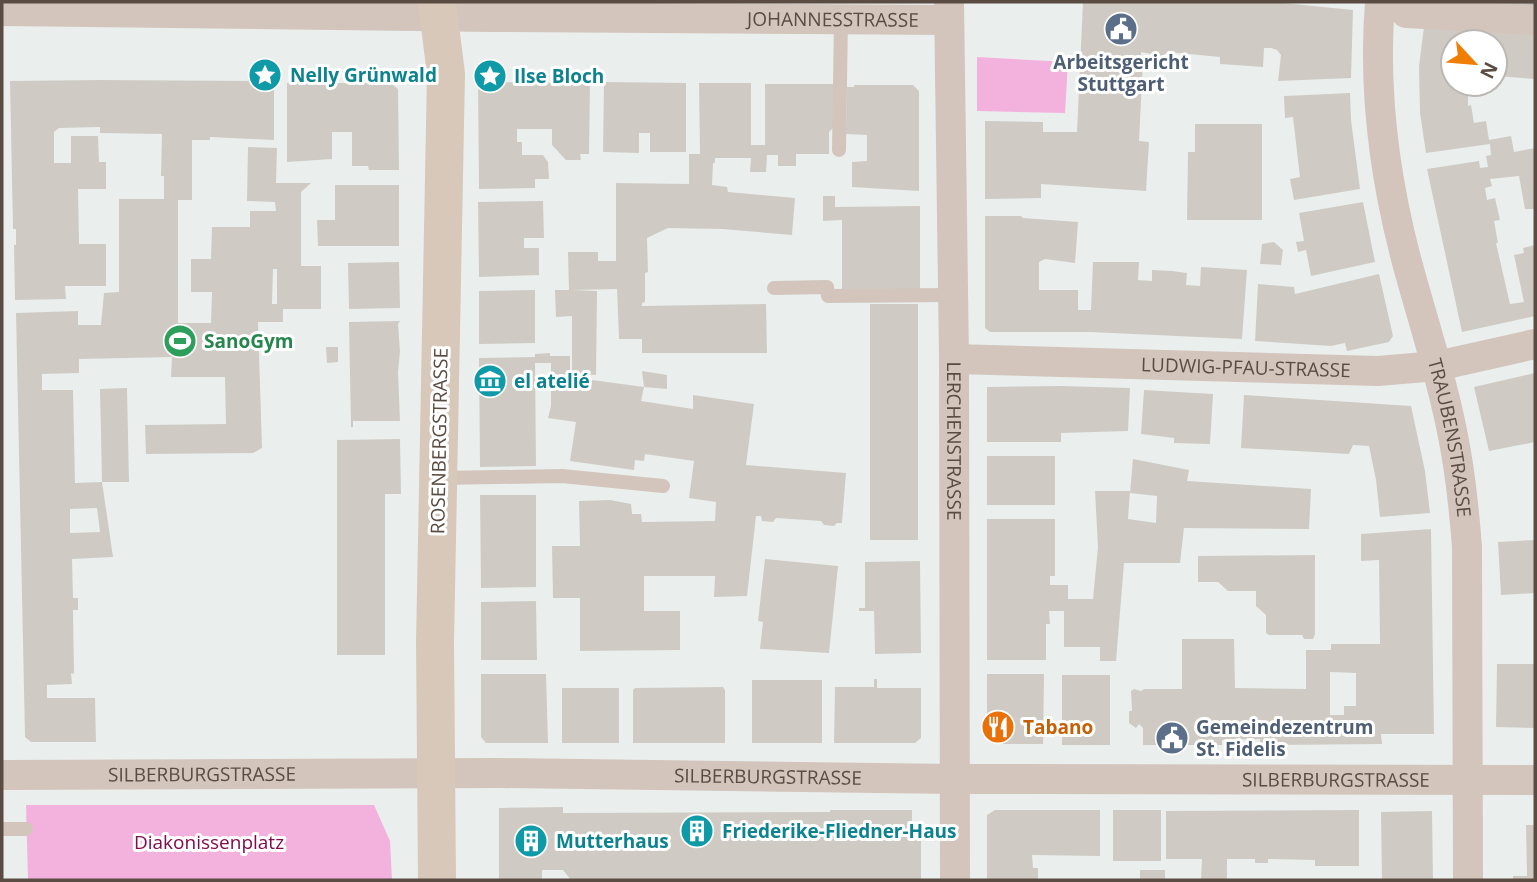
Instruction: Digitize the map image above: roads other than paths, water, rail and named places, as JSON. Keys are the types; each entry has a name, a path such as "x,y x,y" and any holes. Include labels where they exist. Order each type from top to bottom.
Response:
{"street":[{"path":"1393,7 1535,20"},
{"name":"TRAUBENSTRASSE","path":"1393,7 1377,84 1391,190 1407,264 1437,366 1454,444 1468,547 1468,880"},
{"name":"JOHANNESSTRASSE","path":"2,10 438,9 841,19 949,11"},
{"name":"ROSENBERGSTRASSE","path":"437,880 435,642 446,74 438,9"},
{"name":"LERCHENSTRASSE","path":"949,11 954,359 955,880"},
{"name":"LUDWIG-PFAU-STRASSE","path":"954,359 1378,371 1437,366 1535,344"},
{"name":"SILBERBURGSTRASSE","path":"2,775 437,774 955,779 1535,780"}],"lane":[{"path":"839,150 841,19"},
{"path":"774,288 827,287 828,296 953,296"},
{"path":"438,478 562,476 663,486"},
{"path":"2,828 26,830"}],"tram line":[{"path":"1494,2 1535,4"}],"place":[{"name":"Arbeitsgericht Stuttgart","path":"1121,29"},
{"name":"Nelly Grünwald","path":"265,75"},
{"name":"Ilse Bloch","path":"490,76"},
{"name":"SanoGym","path":"180,341"},
{"name":"el atelié","path":"490,381"},
{"name":"Tabano","path":"998,727"},
{"name":"Gemeindezentrum St. Fidelis","path":"1172,738"},
{"name":"Friederike-Fliedner-Haus","path":"697,831"},
{"name":"Mutterhaus","path":"531,841"}],"park label":[{"name":"Diakonissenplatz","path":"209,842"}]}
